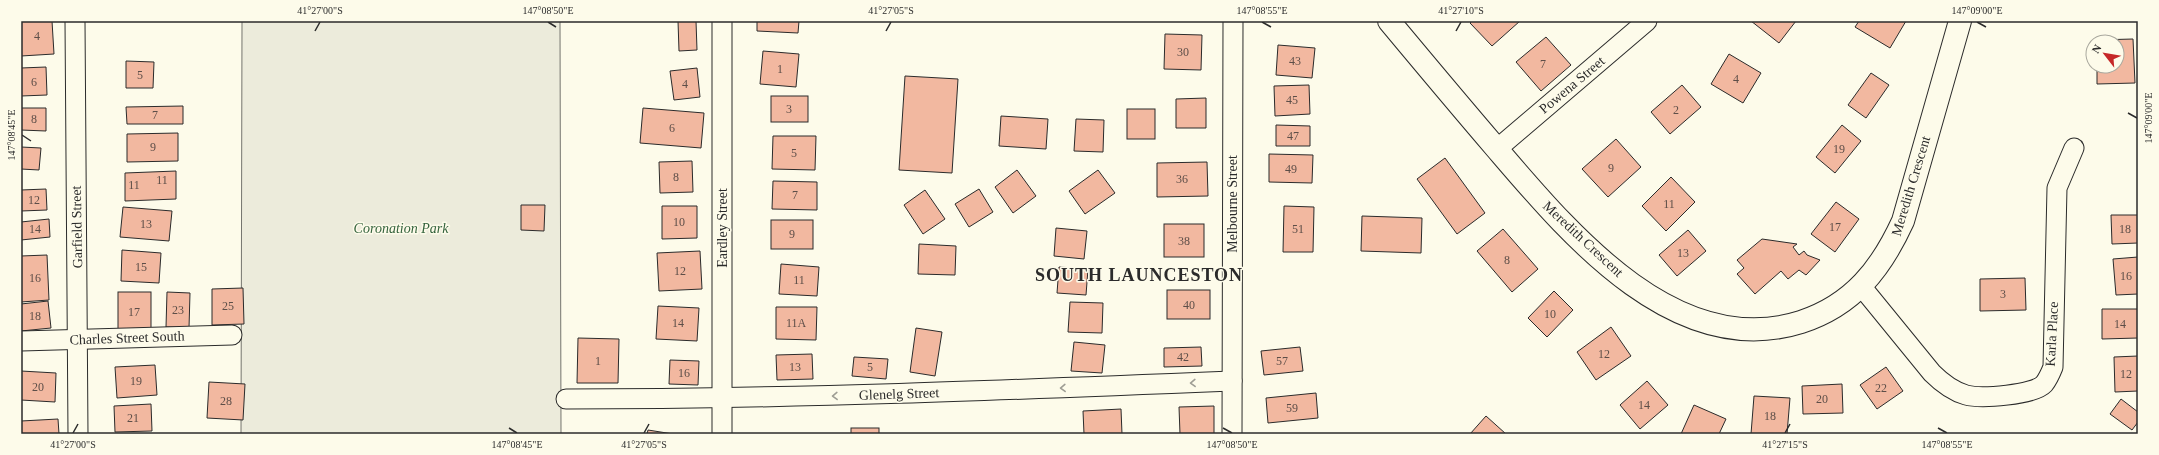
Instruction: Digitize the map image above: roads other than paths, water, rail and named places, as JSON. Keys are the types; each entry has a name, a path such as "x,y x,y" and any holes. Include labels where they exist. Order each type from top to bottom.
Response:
{"street":[{"name":"Garfield Street","path":"75,21 79,340 78,434"},
{"name":"Eardley Street","path":"722,21 722,434"},
{"name":"Melbourne Street","path":"1232,434 1233,21"},
{"name":"Meredith Crescent","path":"1389,21 1535,194 1601,261 1642,291 1686,315 1726,328 1767,329 1791,325 1829,310 1861,286 1878,267 1891,248 1903,221 1960,21"},
{"name":"Powena Street","path":"1497,149 1647,21"},
{"name":"Karla Place","path":"1861,286 1932,373 1942,384 1953,390 1967,395 2021,394 2030,392 2044,384 2053,367 2057,188 2074,148"},
{"name":"Charles Street South","path":"21,341 232,335"},
{"name":"Glenelg Street","path":"566,399 722,399 1032,390 1232,381"}],"district":[{"name":"SOUTH LAUNCESTON","path":"1139,275"}],"park label":[{"name":"Coronation Park","path":"401,228"}]}
